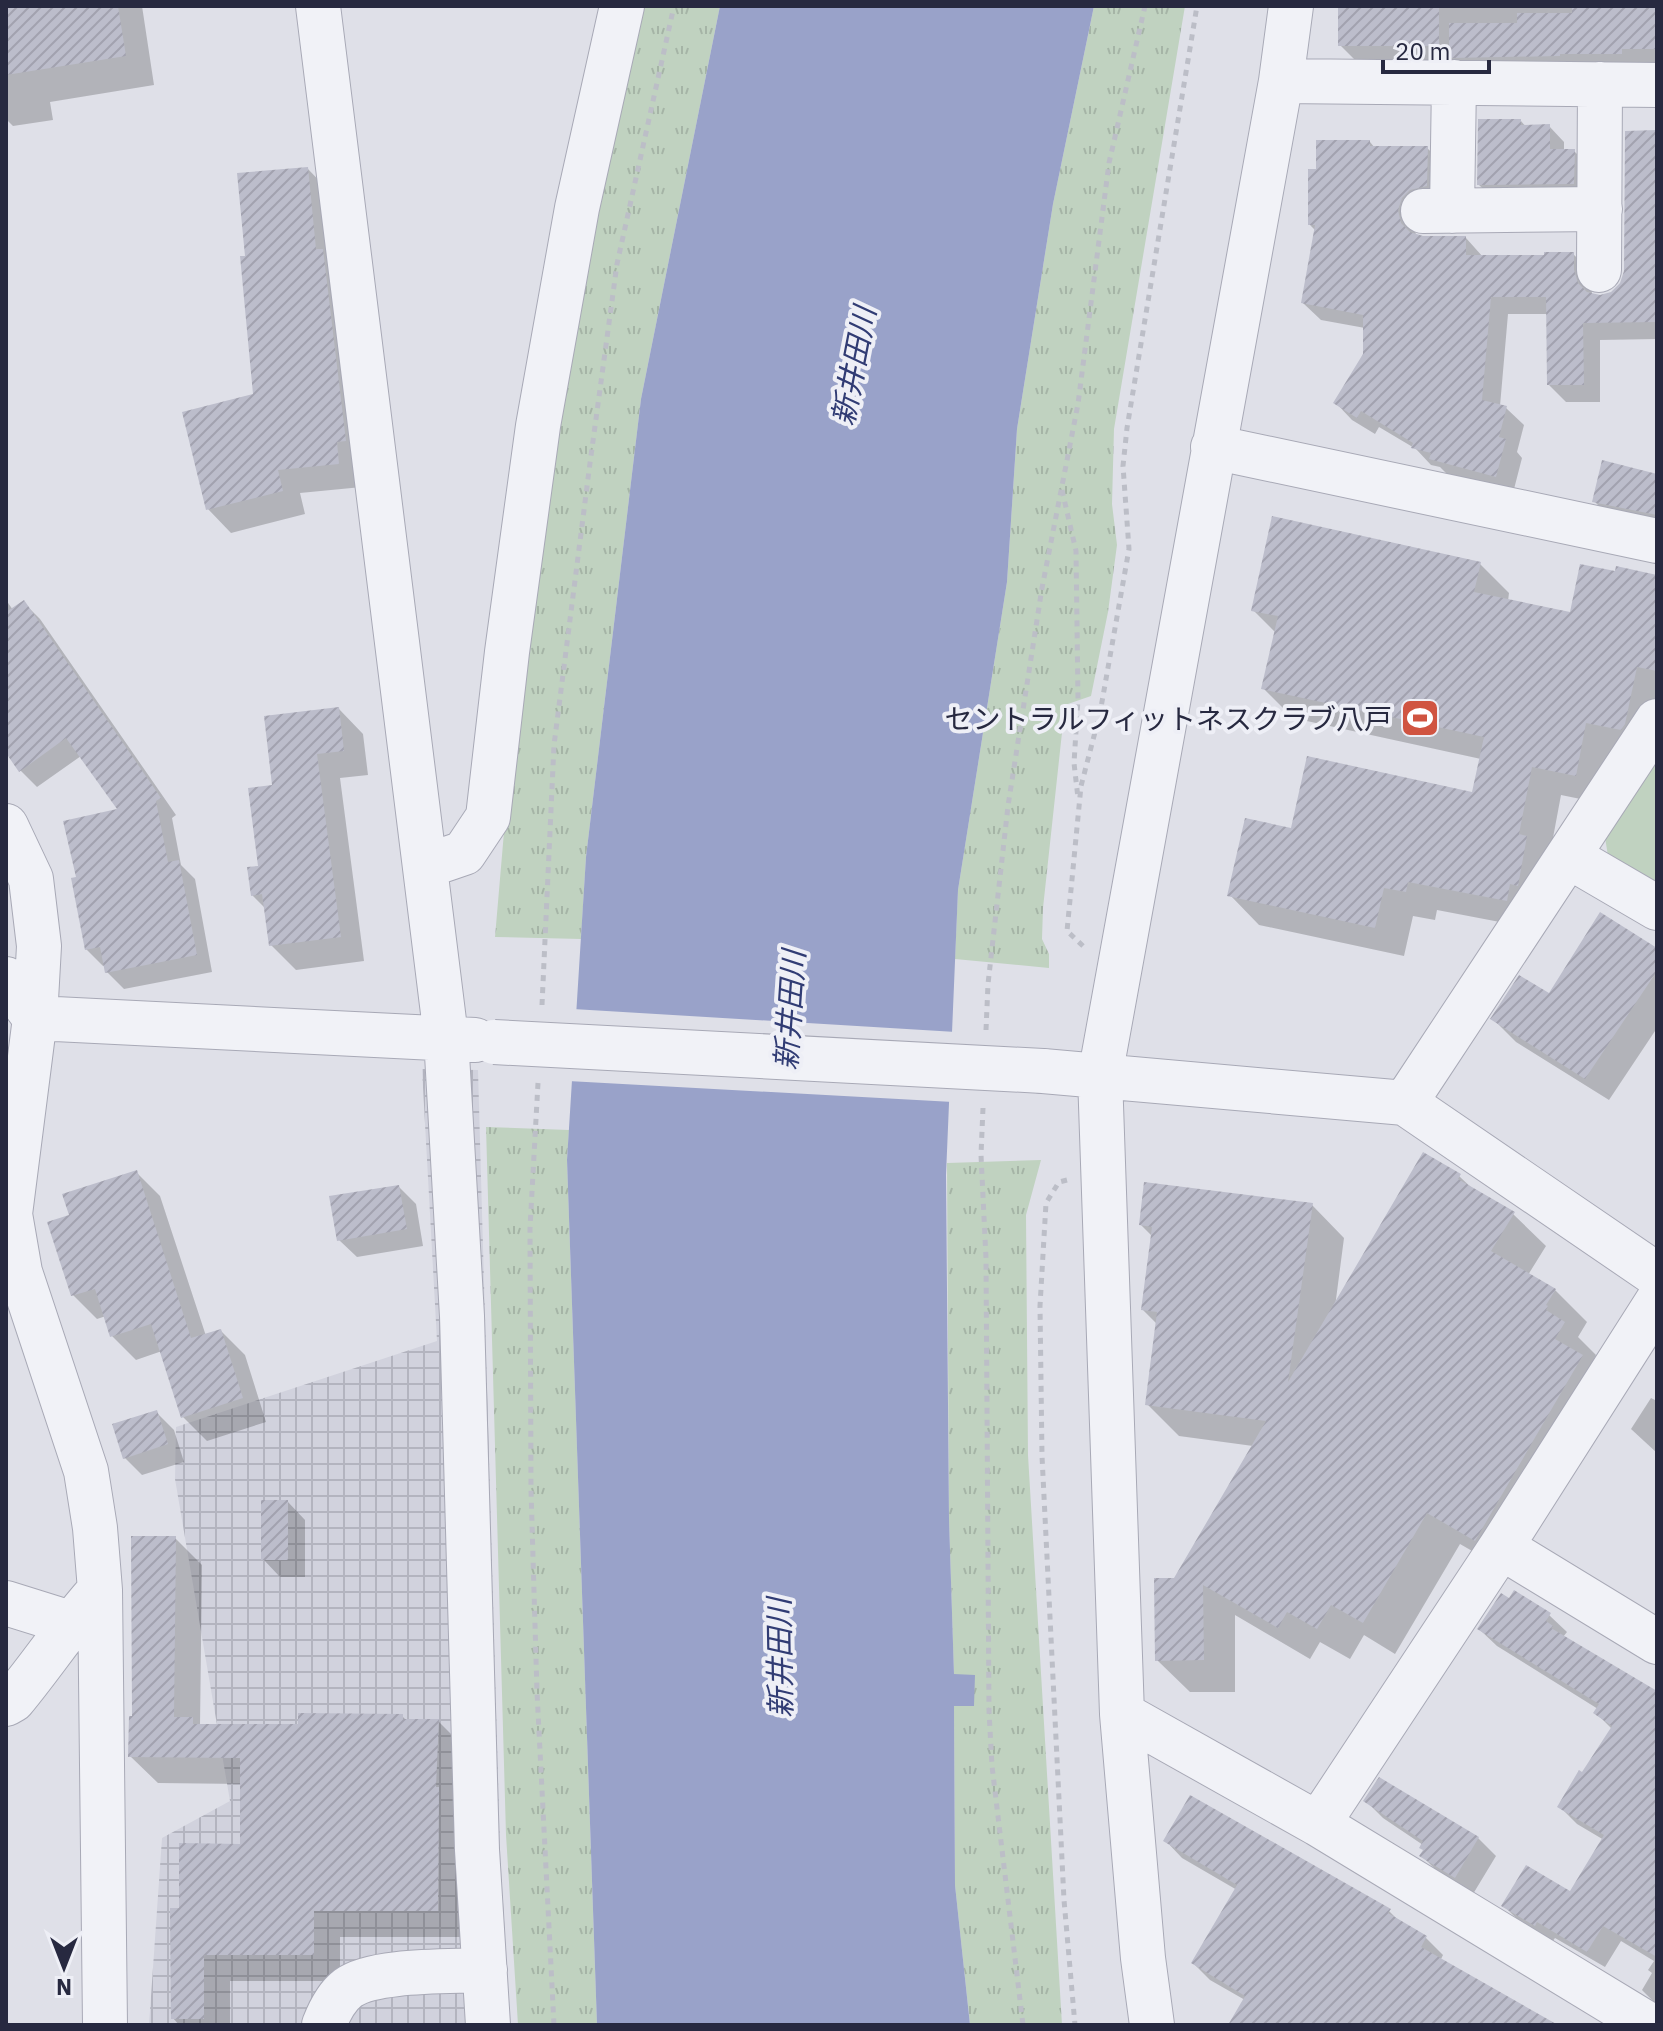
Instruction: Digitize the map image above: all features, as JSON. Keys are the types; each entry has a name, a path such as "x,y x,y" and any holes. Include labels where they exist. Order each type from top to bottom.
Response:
{"street":[{"path":"318,6 446,1037 462,1316 477,1850 488,2025"},
{"path":"426,866 464,853 488,817 538,426 577,208 622,6"},
{"path":"1152,2025 1143,1958 1122,1714 1100,1076 1281,81 1291,6"},
{"path":"1281,81 1657,85"},
{"path":"1454,82 1438,211 1600,209"},
{"path":"1599,270 1600,84"},
{"path":"1213,447 1657,541"},
{"path":"1405,1103 1657,721"},
{"path":"6,826 31,879 39,946 35,1018 10,1214 20,1272 86,1471 95,1528 100,1590 105,2025"},
{"path":"1568,856 1657,908"},
{"path":"6,979 35,1018"},
{"path":"35,1018 446,1037 1043,1071 1405,1103 1657,1275"},
{"path":"1318,1824 1501,1547 1657,1302"},
{"path":"1501,1547 1657,1642"},
{"path":"6,1704 13,1700 47,1659 70,1623 100,1590"},
{"path":"6,1603 70,1623"},
{"path":"1122,1714 1318,1824 1649,2025"},
{"path":"324,2025 330,2009 346,1989 368,1977 485,1970"}],"path":[{"path":"541,1013 554,745 590,463 617,264 674,6"},
{"path":"986,1039 988,984 1008,806 1042,588 1078,404 1109,163 1145,6"},
{"path":"1092,954 1067,931 1081,786 1100,713 1129,549 1123,466 1127,428 1197,6"},
{"path":"1062,488 1076,551 1078,699 1074,763 1079,807"},
{"path":"539,1071 530,1228 531,1490 537,1692 554,2025"},
{"path":"984,1096 981,1155 986,1258 989,1711 992,1766 1023,2025"},
{"path":"1072,1178 1059,1182 1046,1203 1040,1306 1044,1487 1064,1900 1075,2025"}],"shaded area":[{"path":"422,1069 478,1070 500,1850 510,2025 149,2025 162,1838 230,1801 175,1479 176,1427 437,1341"}],"green space":[{"path":"632,6 720,6 641,399 586,857 581,939 495,937 549,429"},
{"path":"1094,6 1185,6 1114,429 1112,504 1117,545 1108,612 1091,696 1065,705 1043,908 1042,939 1049,954 1049,968 955,959 958,890 1007,582 1017,429 1053,204"},
{"path":"1657,752 1657,886 1608,856 1604,831"},
{"path":"486,1127 569,1130 567,1160 597,2025 518,2025 506,1835"},
{"path":"1041,1160 1026,1215 1028,1455 1062,2025 970,2025 955,1885 954,1706 974,1705 974,1675 954,1675 949,1519 947,1163"}],"water":[{"name":"新井田川","path":"720,6 1094,6 1053,204 1017,429 1007,582 958,890 946,1175 949,1519 954,1674 975,1675 974,1706 954,1706 955,1885 970,2025 597,2025 567,1160 586,857 641,399"}],"pier":[{"path":"573,1009 956,1032 953,1102 568,1081"}],"building":[{"path":"6,6 118,6 126,56 6,75"},
{"path":"1338,6 1439,6 1439,46 1338,46"},
{"path":"1572,6 1657,6 1657,49 1622,49 1622,54 1449,58 1449,23 1517,23 1517,13 1572,13"},
{"path":"1478,119 1521,119 1521,125 1550,124 1550,149 1575,149 1574,184 1477,185"},
{"path":"1657,130 1657,322 1583,323 1584,385 1547,385 1546,297 1491,297 1482,400 1507,406 1499,437 1506,439 1496,477 1429,459 1431,453 1411,448 1413,443 1361,411 1357,418 1333,403 1363,354 1363,315 1301,303 1315,225 1308,225 1308,169 1316,169 1316,140 1370,140 1370,146 1428,146 1427,186 1410,190 1402,198 1398,210 1401,223 1410,232 1423,236 1466,236 1466,255 1574,252 1578,283 1587,292 1600,295 1611,292 1620,283 1624,271 1625,131"},
{"path":"308,167 316,249 323,249 346,441 337,442 339,464 278,470 283,491 206,510 182,412 253,394 240,256 245,256 237,173"},
{"path":"1602,460 1657,474 1657,515 1592,502"},
{"path":"1272,516 1481,562 1474,592 1570,612 1580,564 1615,571 1616,566 1657,575 1657,671 1637,667 1625,724 1621,730 1586,723 1576,776 1532,767 1519,834 1527,836 1518,886 1510,884 1507,901 1408,882 1406,892 1384,888 1375,928 1227,896 1245,818 1291,828 1307,756 1472,792 1484,737 1261,689 1278,616 1251,611"},
{"path":"24,600 161,798 156,801 168,862 179,860 197,955 105,973 100,947 85,950 71,878 76,877 63,821 117,809 66,738 19,772 6,753 6,612"},
{"path":"339,707 344,751 317,754 341,937 269,946 262,894 251,896 247,867 258,866 248,788 272,785 264,716"},
{"path":"1600,912 1657,948 1657,971 1585,1079 1490,1019 1519,975 1549,993"},
{"path":"1423,1152 1461,1174 1458,1179 1515,1212 1491,1251 1556,1289 1546,1305 1546,1310 1565,1322 1555,1339 1583,1355 1475,1541 1427,1513 1363,1623 1331,1605 1317,1629 1287,1612 1278,1628 1203,1585 1204,1660 1155,1661 1154,1578 1174,1578 1266,1421 1145,1405 1157,1312 1141,1310 1152,1227 1139,1225 1144,1182 1313,1203 1288,1382"},
{"path":"137,1170 191,1338 221,1329 243,1398 181,1418 151,1324 110,1337 95,1289 71,1296 47,1222 69,1215 62,1194"},
{"path":"399,1185 407,1229 337,1241 329,1196"},
{"path":"157,1410 168,1444 123,1459 112,1424"},
{"path":"261,1500 288,1500 288,1560 261,1560"},
{"path":"131,1536 176,1536 174,1717 193,1717 193,1724 298,1724 298,1713 403,1714 403,1719 439,1719 436,1787 439,1787 438,1911 314,1911 314,1955 204,1955 204,2019 171,2019 170,1908 179,1908 179,1843 240,1844 240,1758 128,1757 129,1716 132,1716"},
{"path":"1514,1590 1551,1613 1546,1621 1553,1626 1551,1628 1657,1691 1657,1957 1603,1926 1587,1952 1537,1922 1535,1926 1501,1906 1526,1865 1570,1891 1604,1835 1557,1807 1579,1770 1582,1772 1612,1726 1593,1713 1599,1704 1477,1629 1501,1593 1509,1598"},
{"path":"1379,1777 1479,1837 1455,1878 1419,1856 1423,1841 1363,1801"},
{"path":"1190,1795 1391,1909 1388,1913 1427,1936 1421,1947 1558,2025 1228,2025 1245,1996 1191,1963 1237,1885 1163,1841"}],"place":[{"name":"セントラルフィットネスクラブ八戸","path":"1420,718"}]}
